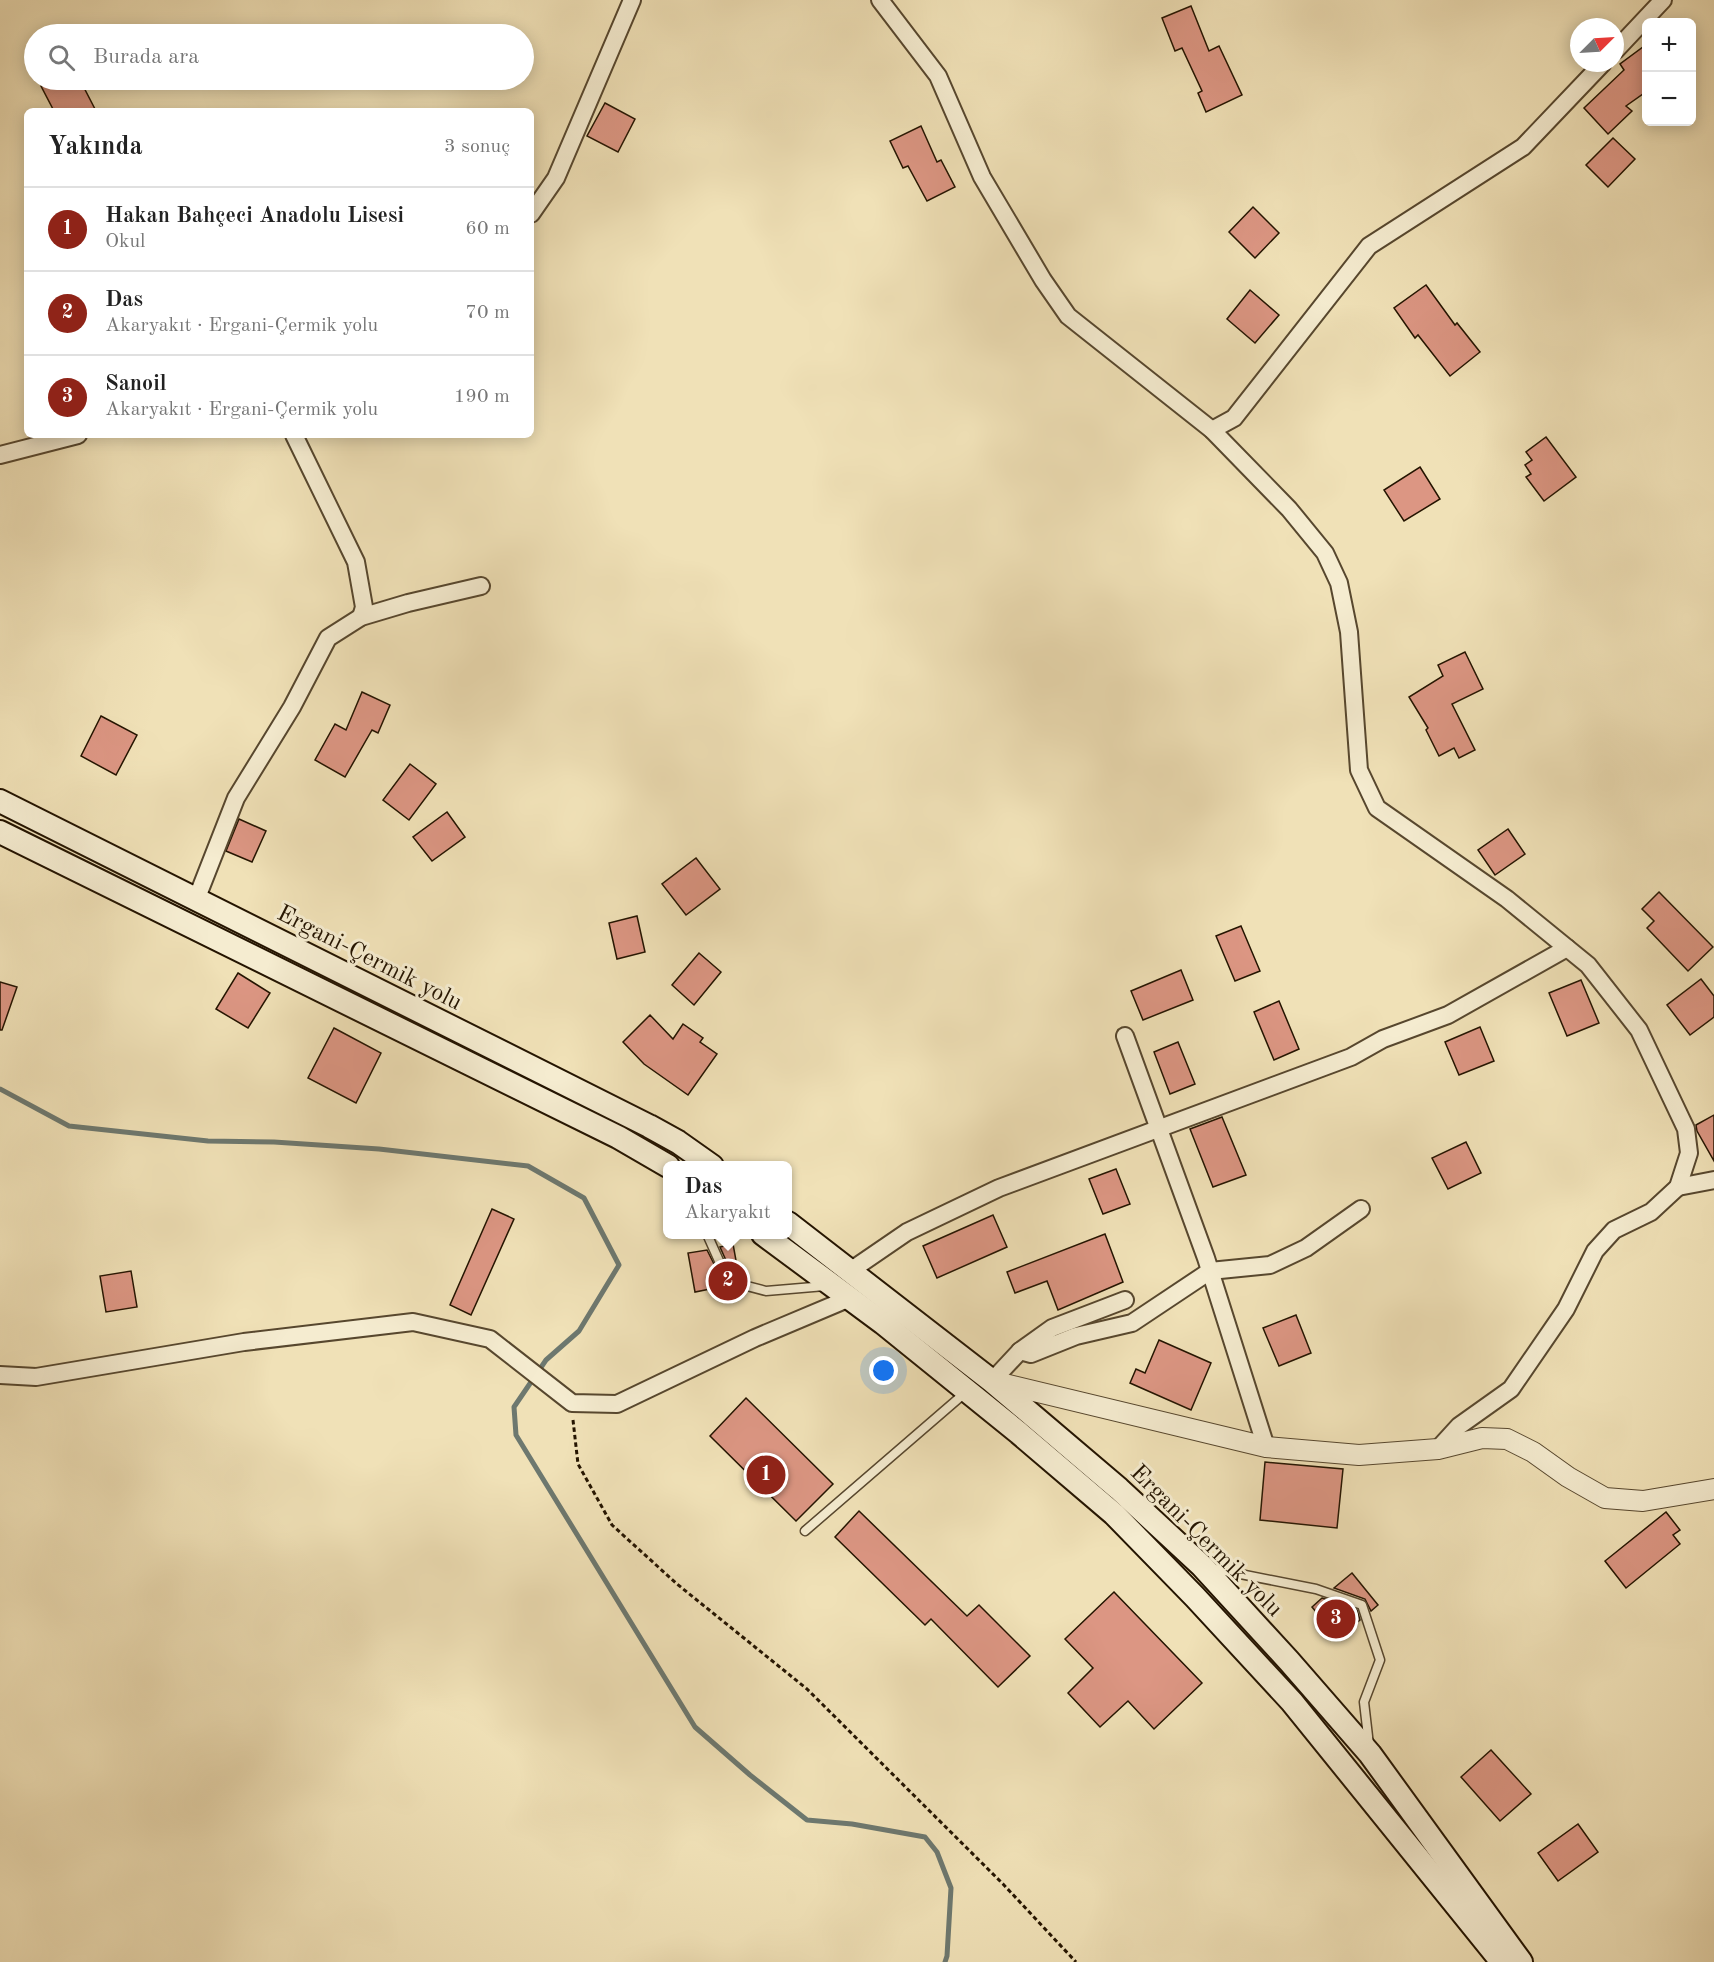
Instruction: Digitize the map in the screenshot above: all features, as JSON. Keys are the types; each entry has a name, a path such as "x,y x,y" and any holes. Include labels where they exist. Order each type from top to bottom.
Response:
{"main road":[{"name":"Ergani-Çermik yolu","path":"0,801 649,1126 678,1142 705,1161"},
{"path":"0,832 618,1137 663,1163"},
{"name":"Ergani-Çermik yolu","path":"792,1227 844,1285 1114,1514 1195,1597 1292,1702 1502,1962"},
{"name":"Ergani-Çermik yolu","path":"771,1239 992,1381 1119,1490 1202,1566 1370,1754 1521,1962"}],"street":[{"path":"534,210 556,178 632,0"},
{"path":"880,0 938,76 982,177 1043,280 1068,316 1212,430 1289,509 1325,553 1339,583 1349,632 1359,770 1377,808 1507,899 1587,965 1639,1029 1686,1129 1689,1153 1678,1186 1651,1212 1614,1230 1595,1251 1566,1309 1511,1389 1459,1426 1438,1449"},
{"path":"1624,41 1663,0"},
{"path":"1212,430 1234,418 1369,246 1523,147 1594,72"},
{"path":"0,455 66,438"},
{"path":"295,438 356,562 364,607 361,617"},
{"path":"196,900 236,798 292,707 328,638 361,617 481,586"},
{"path":"0,1375 36,1377 244,1342 413,1322 490,1339 572,1403 617,1404 755,1338 844,1285 907,1232 999,1188 1351,1056 1383,1039 1448,1015 1567,948"},
{"path":"1125,1036 1210,1271 1266,1447"},
{"path":"1678,1186 1714,1180"},
{"path":"1020,1351 1031,1354 1076,1336 1132,1323 1210,1271 1270,1265 1306,1248 1360,1209"},
{"path":"1125,1300 1052,1328 1020,1351 992,1381 1266,1447 1359,1455 1438,1449 1482,1438 1507,1439 1533,1452 1568,1477 1605,1498 1643,1501 1714,1489"}],"lane":[{"path":"709,1239 728,1281 766,1291 844,1285"},
{"path":"805,1531 967,1391"},
{"path":"1202,1566 1316,1589 1362,1605 1380,1660 1365,1702 1370,1754"}],"path":[{"path":"572,1403 579,1464 612,1525 677,1584 807,1689 995,1876 1076,1962"}],"building":[{"path":"1191,6 1209,51 1219,46 1242,95 1206,112 1198,93 1202,91 1182,48 1175,51 1162,18"},
{"path":"1642,48 1642,95 1626,106 1632,111 1608,134 1584,108 1624,72 1624,61"},
{"path":"43,90 85,90 94,108 52,108"},
{"path":"605,103 635,119 618,152 587,136"},
{"path":"921,126 937,162 941,160 955,187 927,201 908,166 903,168 890,141"},
{"path":"1613,138 1635,159 1608,187 1586,165"},
{"path":"1253,207 1279,233 1255,258 1229,232"},
{"path":"1426,285 1455,325 1457,323 1480,352 1450,376 1418,335 1415,338 1394,308"},
{"path":"1250,290 1279,315 1255,343 1227,319"},
{"path":"1546,437 1576,477 1544,501 1526,477 1531,474 1525,465 1532,460 1526,452"},
{"path":"1420,467 1440,499 1404,521 1384,490"},
{"path":"1465,652 1483,689 1452,704 1475,750 1459,758 1454,748 1439,756 1426,730 1428,728 1409,697 1443,676 1438,665"},
{"path":"362,692 390,705 378,733 372,730 345,777 315,760 335,724 346,730"},
{"path":"101,716 137,735 116,775 81,756"},
{"path":"410,764 436,784 409,820 383,800"},
{"path":"447,812 465,837 432,861 413,837"},
{"path":"239,819 266,831 252,862 226,851"},
{"path":"1508,829 1525,854 1495,875 1478,850"},
{"path":"696,858 720,889 686,915 662,884"},
{"path":"1659,892 1713,947 1688,971 1647,928 1654,921 1642,909"},
{"path":"637,916 645,952 617,959 609,923"},
{"path":"1241,926 1260,971 1235,981 1216,936"},
{"path":"699,953 721,972 694,1005 672,985"},
{"path":"1181,970 1193,1000 1143,1020 1131,991"},
{"path":"238,973 270,993 248,1028 216,1009"},
{"path":"1701,979 1714,996 1714,1017 1690,1035 1667,1005"},
{"path":"1581,980 1599,1023 1567,1036 1549,993"},
{"path":"0,982 17,987 2,1030 0,1030"},
{"path":"1279,1001 1299,1049 1274,1060 1254,1012"},
{"path":"650,1015 673,1039 683,1024 703,1038 700,1042 717,1054 688,1095 644,1064 623,1042"},
{"path":"1480,1027 1494,1061 1459,1075 1445,1042"},
{"path":"334,1028 381,1053 356,1103 308,1078"},
{"path":"1178,1042 1195,1084 1170,1094 1154,1052"},
{"path":"1714,1115 1714,1161 1696,1125"},
{"path":"1222,1117 1246,1175 1213,1187 1190,1129"},
{"path":"1466,1142 1481,1173 1448,1189 1432,1158"},
{"path":"1116,1169 1130,1204 1103,1214 1089,1179"},
{"path":"492,1209 514,1219 471,1315 450,1305"},
{"path":"993,1215 1007,1247 937,1278 923,1246"},
{"path":"1105,1234 1123,1282 1058,1310 1047,1281 1015,1293 1007,1272"},
{"path":"733,1244 739,1277 733,1276 720,1247"},
{"path":"707,1250 725,1286 695,1292 688,1253"},
{"path":"131,1271 137,1307 106,1312 100,1276"},
{"path":"1296,1315 1311,1353 1279,1366 1263,1328"},
{"path":"1159,1340 1211,1363 1191,1410 1130,1383 1136,1369 1145,1373"},
{"path":"746,1398 833,1484 796,1521 710,1436"},
{"path":"1265,1462 1343,1469 1337,1528 1260,1520"},
{"path":"859,1511 967,1616 979,1605 1030,1656 998,1687 931,1619 925,1625 835,1537"},
{"path":"1666,1512 1680,1530 1673,1535 1680,1544 1626,1588 1605,1561"},
{"path":"1352,1573 1378,1605 1371,1611 1365,1599 1334,1588"},
{"path":"1114,1592 1202,1683 1154,1729 1128,1701 1100,1727 1068,1693 1093,1668 1065,1639"},
{"path":"1322,1598 1357,1610 1360,1620 1338,1638 1312,1607"},
{"path":"1491,1750 1531,1794 1500,1821 1461,1777"},
{"path":"1578,1824 1598,1852 1558,1881 1538,1853"}],"waterway":[{"path":"0,1089 69,1126 208,1141 274,1142 379,1149 528,1166 584,1198 619,1265 579,1331 546,1360 514,1407 516,1435 695,1727 807,1820 852,1824 925,1837 937,1852 951,1888 945,1962"}],"place":[{"name":"Das","path":"728,1281"},
{"name":"Hakan Bahçeci Anadolu Lisesi","path":"766,1475"},
{"name":"Sanoil","path":"1336,1619"}]}
